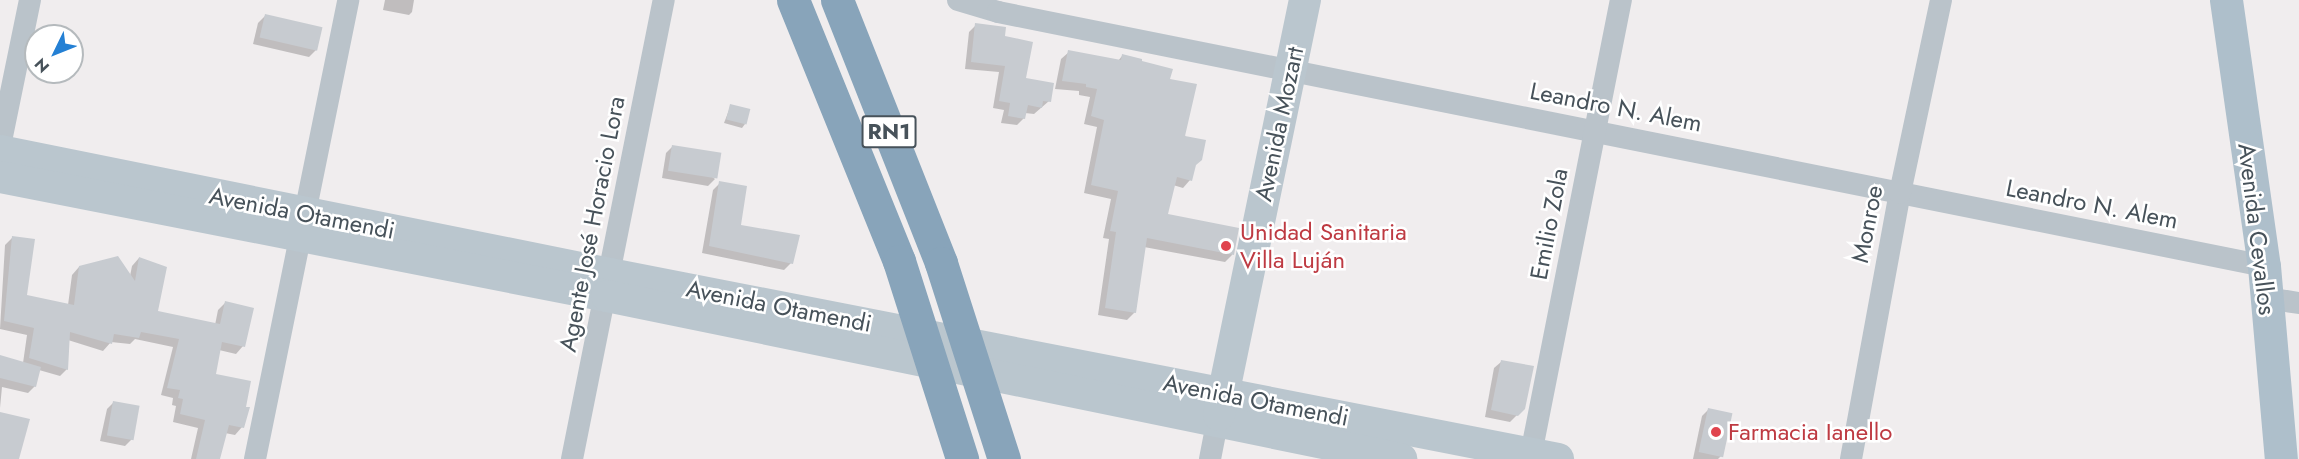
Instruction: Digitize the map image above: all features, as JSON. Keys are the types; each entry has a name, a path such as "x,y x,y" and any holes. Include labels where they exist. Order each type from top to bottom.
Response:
{"highway":[{"name":"RN1","path":"793,0 899,261 962,459"},
{"name":"RN1","path":"837,0 941,263 1004,459"}],"main road":[{"name":"Avenida Mozart","path":"1220,408 1305,0"},
{"name":"Avenida Cevallos","path":"2226,0 2264,266 2281,459"},
{"name":"Avenida Otamendi","path":"0,151 304,225"},
{"name":"Avenida Otamendi","path":"0,177 304,225 1220,408 1540,457"},
{"name":"Avenida Otamendi","path":"1220,408 1401,459"}],"street":[{"path":"0,146 30,0"},
{"path":"255,459 348,0"},
{"name":"Agente José Horacio Lora","path":"572,459 663,0"},
{"name":"Leandro N. Alem","path":"958,0 999,6 1291,72 1595,130 2264,266"},
{"name":"Emilio Zola","path":"1540,457 1595,130 1621,0"},
{"name":"Monroe","path":"1851,459 1900,193 1941,0"},
{"path":"2267,298 2299,303"},
{"name":"Avenida Mozart","path":"1210,459 1220,408"}],"building":[{"path":"265,14 322,27 317,51 260,37"},
{"path":"975,23 1006,27 1005,36 1033,42 1026,78 1054,83 1051,102 1043,101 1042,108 1028,105 1025,119 1008,116 1010,103 999,101 1005,66 971,62"},
{"path":"1068,50 1121,60 1122,54 1142,59 1142,61 1173,69 1170,79 1197,84 1185,136 1206,140 1202,160 1196,165 1192,181 1177,177 1168,214 1239,228 1234,255 1147,238 1136,313 1105,308 1116,232 1110,231 1118,191 1091,185 1104,120 1091,116 1097,89 1086,87 1086,84 1062,81"},
{"path":"730,104 750,109 747,125 726,120"},
{"path":"672,145 721,153 717,179 668,171"},
{"path":"719,181 747,186 741,225 800,235 793,264 709,246"},
{"path":"12,236 35,239 27,295 74,305 79,266 118,256 135,281 139,257 167,267 158,311 220,324 225,301 254,308 245,347 222,342 216,374 251,381 246,407 250,407 244,428 229,425 220,459 196,459 205,420 180,414 183,399 178,398 180,390 167,388 179,339 141,332 139,338 114,334 112,344 70,332 68,370 29,358 34,328 4,321"},
{"path":"0,355 41,367 36,387 0,378"},
{"path":"1501,360 1534,366 1525,409 1518,416 1491,410"},
{"path":"113,401 140,406 134,440 107,435"},
{"name":"Farmacia Ianello","path":"1708,408 1732,413 1723,457 1699,452"},
{"path":"0,412 30,419 19,459 0,459"}],"place":[{"name":"Unidad Sanitaria Villa Luján","path":"1226,246"},
{"name":"Farmacia Ianello","path":"1716,432"}]}
